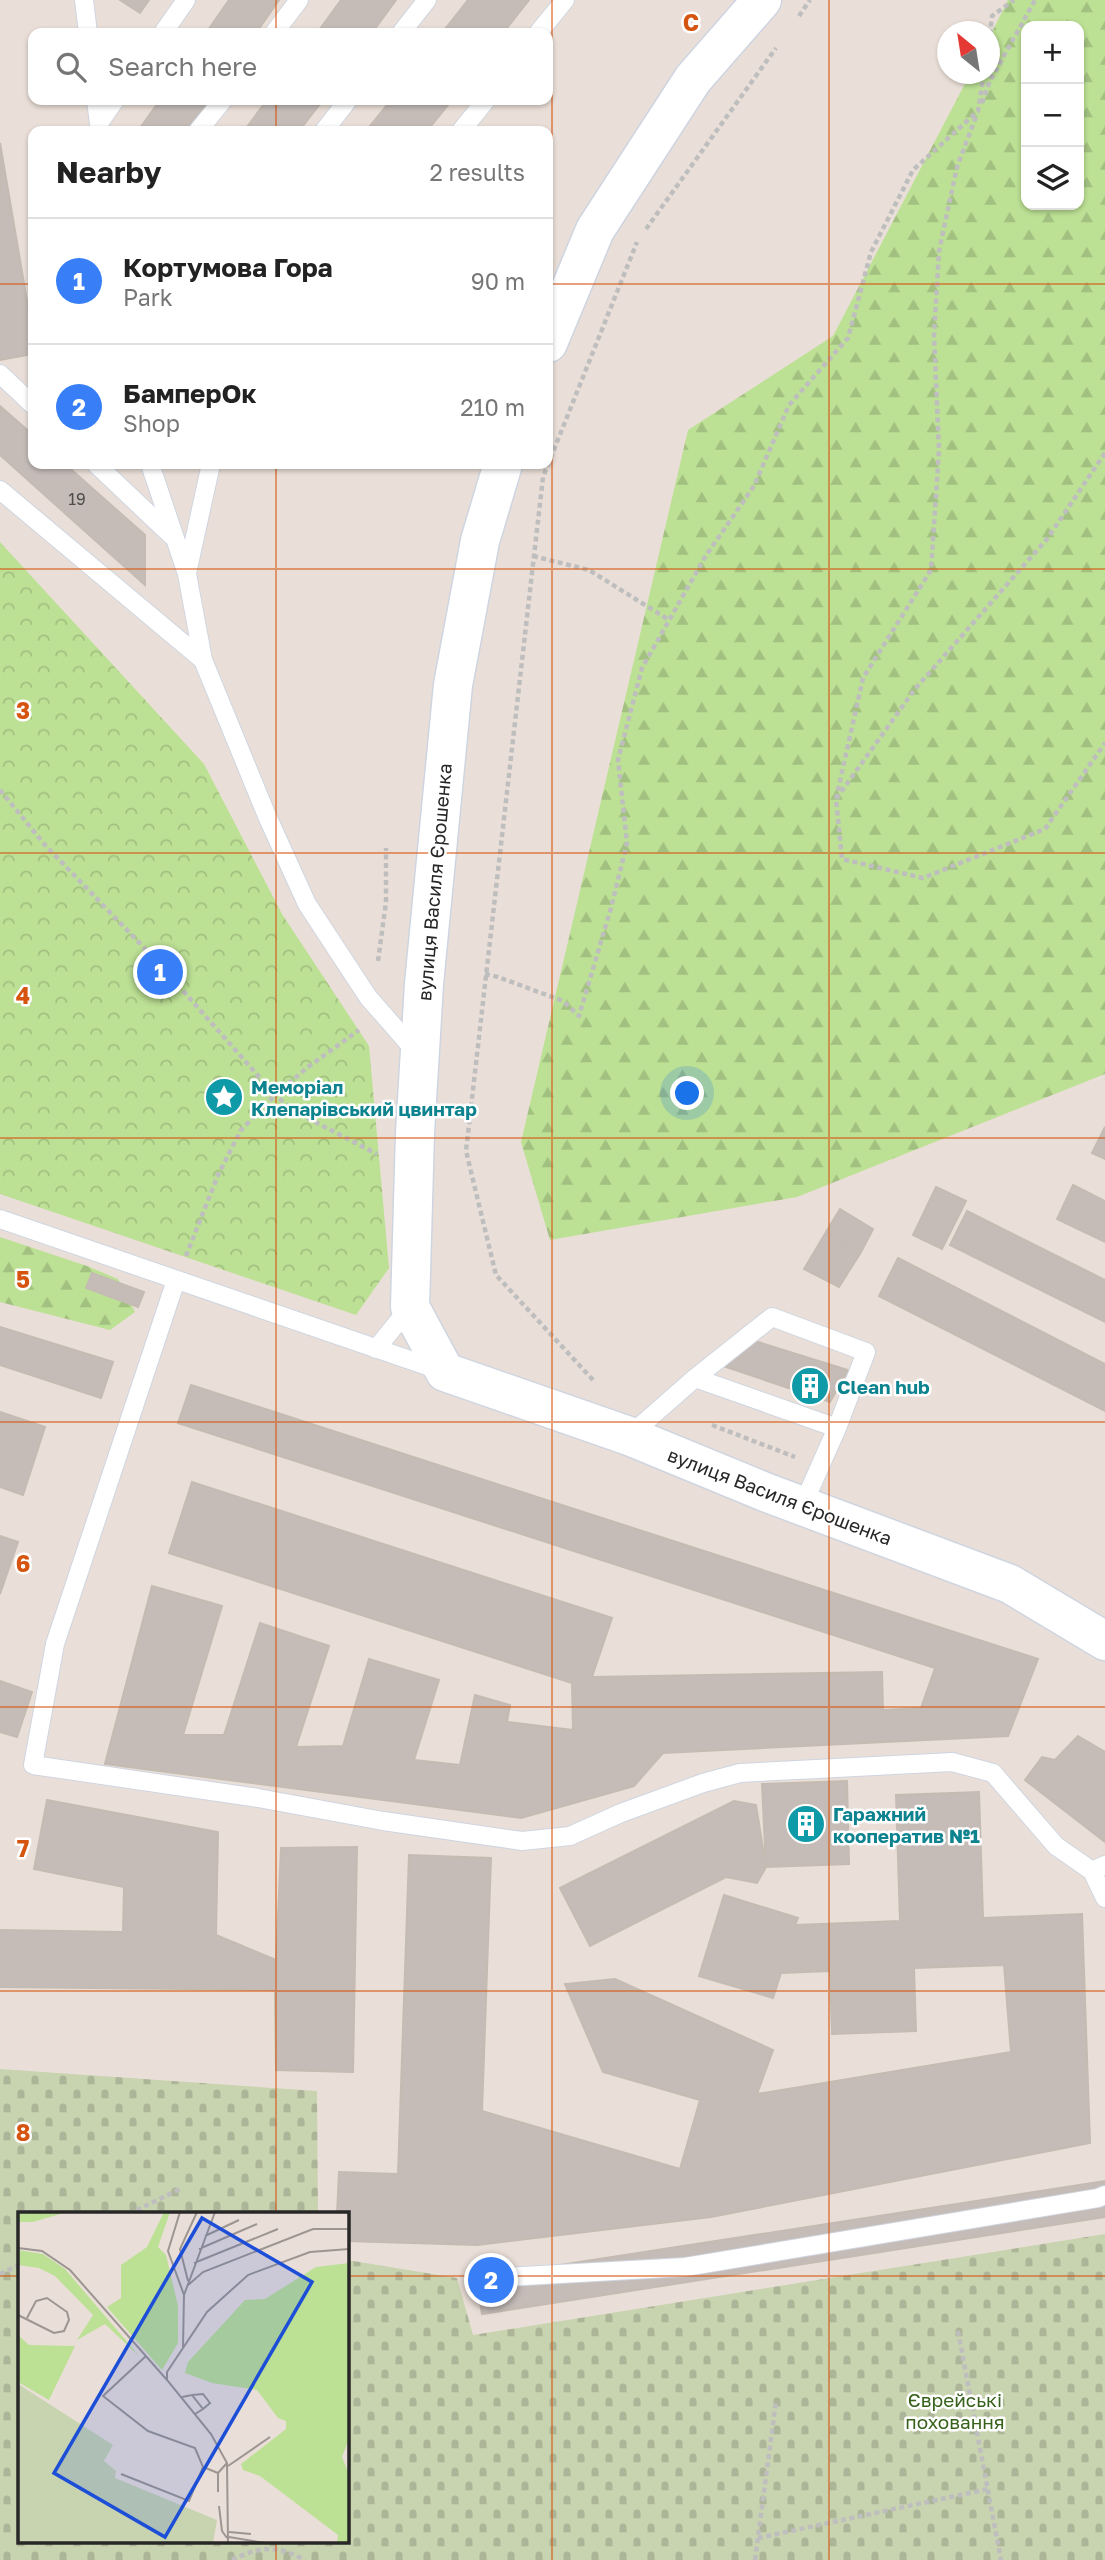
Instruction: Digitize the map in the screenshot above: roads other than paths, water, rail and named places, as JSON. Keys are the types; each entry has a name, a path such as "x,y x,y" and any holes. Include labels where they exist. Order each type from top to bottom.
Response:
{"main road":[{"path":"553,331 595,230 693,79 762,0"},
{"name":"вулиця Василя Єрошенка","path":"410,1307 419,1056 453,685 480,541 502,469"},
{"path":"410,1307 445,1372"},
{"name":"вулиця Василя Єрошенка","path":"445,1372 629,1436 802,1507 1010,1584 1105,1641"}],"lane":[{"path":"84,0 87,28"},
{"path":"166,28 186,0"},
{"path":"278,28 299,0"},
{"path":"405,28 427,0"},
{"path":"542,28 565,0"},
{"path":"97,105 100,126"},
{"path":"101,126 113,105"},
{"path":"202,126 219,105"},
{"path":"328,126 344,105"},
{"path":"465,126 482,105"},
{"path":"0,374 28,400"},
{"path":"101,469 173,537"},
{"path":"152,469 187,574 203,660 267,816 307,904 368,997 419,1056"},
{"path":"187,574 210,469"},
{"path":"0,490 203,660"},
{"name":"вулиця Василя Єрошенка","path":"0,1219 445,1372"},
{"path":"176,1280 55,1644 33,1765 258,1798 383,1821 522,1840 570,1836 656,1800 740,1773 952,1762 993,1773 1056,1846 1099,1868 1105,1898"},
{"path":"376,1349 410,1307"},
{"path":"629,1436 695,1378 772,1317 866,1352 837,1429 802,1507"},
{"path":"695,1378 837,1429"},
{"path":"506,2277 685,2266 1105,2195"}],"place":[{"name":"Кортумова Гора","path":"160,972"},
{"name":"Меморіал Клепарівський цвинтар","path":"224,1097"},
{"name":"Clean hub","path":"810,1386"},
{"name":"Гаражний кооператив №1","path":"806,1824"},
{"name":"БамперОк","path":"491,2280"}],"park label":[{"name":"Єврейські поховання","path":"955,2410"}]}
